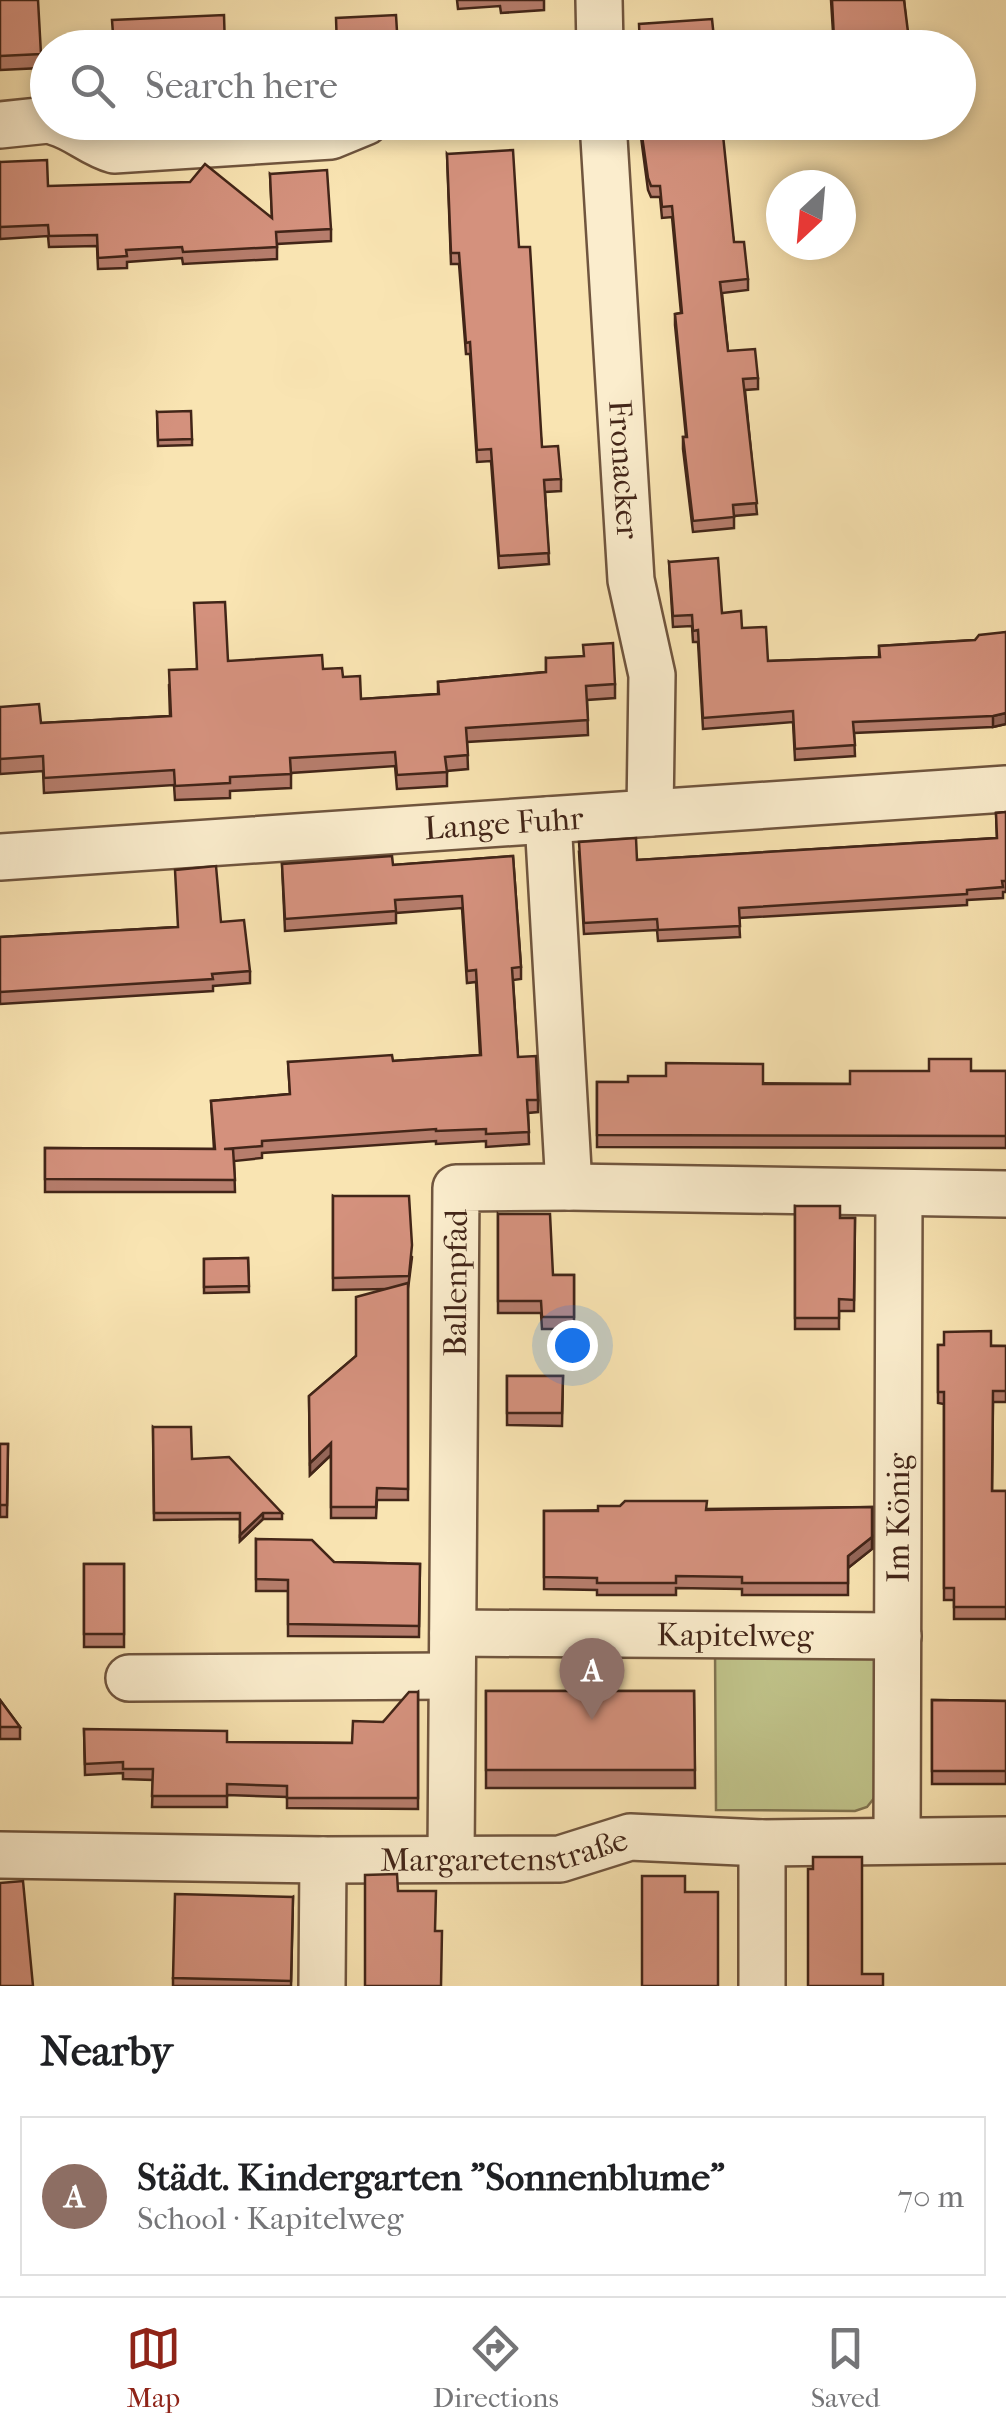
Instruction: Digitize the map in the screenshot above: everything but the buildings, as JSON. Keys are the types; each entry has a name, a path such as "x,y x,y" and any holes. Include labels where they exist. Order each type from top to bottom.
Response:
{"street":[{"path":"598,0 599,30"},
{"path":"0,124 30,122"},
{"path":"85,140 114,150 268,140"},
{"name":"Fronacker","path":"604,140 630,580 652,676 650,813"},
{"name":"Lange Fuhr","path":"0,858 1006,789"},
{"path":"548,820 569,1187 1006,1194"},
{"name":"Ballenpfad","path":"451,1858 456,1188 569,1187"},
{"name":"Im König","path":"898,1840 899,1193"},
{"name":"Kapitelweg","path":"451,1654 898,1636"},
{"path":"128,1678 451,1654"},
{"name":"Margaretenstraße","path":"0,1855 323,1860 560,1858 630,1837 762,1844 1006,1840"},
{"path":"762,1844 762,1986"},
{"path":"322,1986 323,1860"}],"green space":[{"path":"715,1647 879,1657 875,1797 867,1807 855,1811 716,1810"}],"place":[{"name":"Städt. Kindergarten \"Sonnenblume\"","path":"592,1720"}]}
